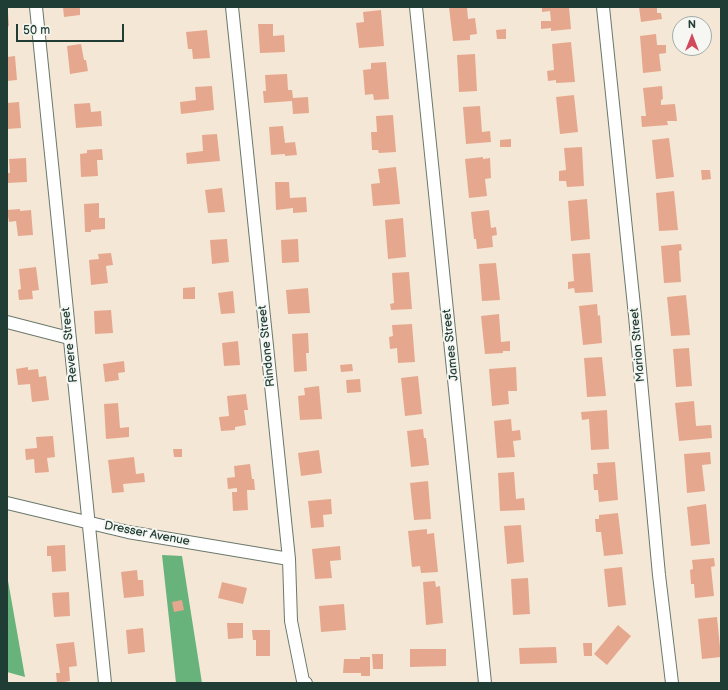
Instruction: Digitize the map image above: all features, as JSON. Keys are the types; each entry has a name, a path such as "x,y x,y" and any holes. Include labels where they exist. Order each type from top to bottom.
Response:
{"street":[{"name":"Revere Street","path":"36,7 105,683"},
{"name":"Rindone Street","path":"232,7 289,559 291,621 303,681 306,683"},
{"name":"James Street","path":"416,7 485,683"},
{"name":"Marion Street","path":"603,7 635,316 659,575 672,683"},
{"path":"7,322 69,338"},
{"name":"Dresser Avenue","path":"7,503 128,532 289,559"}],"green space":[{"path":"162,555 182,556 202,683 176,683"},
{"path":"7,575 25,677 7,672"}],"building":[{"path":"63,7 80,7 80,15 64,17"},
{"path":"449,7 467,7 468,19 475,18 477,34 470,35 470,40 453,41"},
{"path":"542,7 569,7 571,29 551,31 551,28 541,29 541,21 551,21 550,11 542,12"},
{"path":"639,7 657,7 657,13 661,13 662,19 641,22"},
{"path":"381,10 384,46 359,48 356,23 364,22 363,12"},
{"path":"7,12 9,26 7,27"},
{"path":"258,24 273,24 273,36 284,35 285,52 260,53"},
{"path":"506,29 506,39 497,39 496,30"},
{"path":"207,30 210,58 193,59 192,49 188,49 186,32"},
{"path":"656,34 657,45 666,45 666,53 659,54 661,71 643,73 640,36"},
{"path":"571,42 575,82 556,83 556,80 548,81 547,71 554,70 552,44"},
{"path":"81,44 88,71 70,74 67,46"},
{"path":"475,54 477,91 459,92 457,55"},
{"path":"15,56 17,80 7,81 7,57"},
{"path":"386,62 389,99 374,100 373,94 365,95 363,70 371,69 371,63"},
{"path":"287,74 288,90 292,90 293,98 308,97 309,113 293,114 292,101 264,103 263,91 266,91 265,75"},
{"path":"212,86 214,110 181,114 180,102 196,100 195,87"},
{"path":"662,86 663,99 661,100 661,105 675,104 677,121 667,121 668,125 642,127 641,116 646,116 643,88"},
{"path":"574,95 578,132 560,134 556,97"},
{"path":"19,102 21,128 7,129 7,103"},
{"path":"90,103 91,112 101,111 102,126 76,128 74,104"},
{"path":"480,106 482,132 490,131 491,142 466,144 463,107"},
{"path":"393,115 396,152 379,153 378,150 372,150 371,132 377,132 376,116"},
{"path":"283,126 285,143 295,142 297,155 271,155 269,127"},
{"path":"217,134 220,161 187,164 186,153 203,151 202,135"},
{"path":"669,138 674,177 656,179 652,140"},
{"path":"511,139 511,147 500,147 500,140"},
{"path":"582,147 584,186 567,187 566,181 559,181 559,171 566,170 564,148"},
{"path":"102,149 103,160 97,160 98,176 81,177 80,154 87,153 87,150"},
{"path":"483,157 483,159 490,158 491,178 485,179 487,196 469,198 465,159"},
{"path":"26,158 27,182 7,183 7,173 10,173 9,159"},
{"path":"396,167 400,204 373,206 371,184 380,183 378,169"},
{"path":"701,170 710,170 711,179 702,180"},
{"path":"275,182 289,182 290,198 306,197 307,212 293,213 293,208 276,210"},
{"path":"222,188 225,212 208,213 205,190"},
{"path":"674,191 678,230 659,231 656,193"},
{"path":"587,199 590,239 571,241 568,201"},
{"path":"99,203 99,218 105,218 105,229 85,232 84,204"},
{"path":"20,209 20,211 31,210 33,235 18,236 16,221 9,222 7,210"},
{"path":"489,210 491,228 496,227 497,235 492,236 493,247 477,249 476,239 474,239 471,212"},
{"path":"403,218 406,257 388,259 385,220"},
{"path":"227,239 229,262 212,264 210,240"},
{"path":"298,239 299,262 282,263 281,240"},
{"path":"681,244 682,250 679,251 681,282 664,283 661,246"},
{"path":"111,253 113,265 106,266 108,283 91,285 89,260 99,259 98,254"},
{"path":"590,253 593,292 575,293 574,288 568,289 568,282 574,281 572,254"},
{"path":"496,263 500,300 482,301 479,264"},
{"path":"36,267 39,290 32,291 33,299 19,300 18,290 21,289 19,269"},
{"path":"409,272 412,309 391,310 390,304 394,303 392,273"},
{"path":"195,287 195,299 183,299 183,288"},
{"path":"308,288 310,313 288,314 286,290"},
{"path":"233,291 235,313 221,314 218,293"},
{"path":"686,295 690,335 671,336 667,297"},
{"path":"597,304 598,316 600,315 602,343 583,345 579,306"},
{"path":"111,310 113,333 95,334 94,311"},
{"path":"499,314 501,342 510,341 510,351 485,354 481,316"},
{"path":"412,324 415,362 398,363 397,348 390,349 389,337 393,336 392,325"},
{"path":"308,333 309,353 306,353 307,371 294,372 292,334"},
{"path":"238,341 240,365 224,366 222,343"},
{"path":"689,348 692,386 676,387 673,349"},
{"path":"602,357 606,396 587,397 584,358"},
{"path":"124,361 125,372 118,373 119,380 105,382 103,364"},
{"path":"352,364 353,371 341,372 340,365"},
{"path":"28,367 28,370 38,369 39,377 46,376 49,400 32,402 30,384 18,385 16,369"},
{"path":"516,367 517,391 508,391 509,404 492,406 489,369"},
{"path":"418,376 422,414 405,416 401,378"},
{"path":"360,379 361,392 347,393 346,380"},
{"path":"319,386 322,419 300,420 298,396 305,395 304,388"},
{"path":"246,394 248,410 244,410 246,425 235,427 235,430 221,431 219,417 229,416 227,396"},
{"path":"694,401 696,426 711,425 712,438 679,441 675,403"},
{"path":"118,403 120,428 129,427 129,437 106,439 104,404"},
{"path":"607,410 609,449 591,450 589,419 582,420 581,412"},
{"path":"511,419 512,431 520,430 521,440 513,441 515,457 497,458 494,421"},
{"path":"423,429 424,438 426,438 429,465 411,467 407,431"},
{"path":"53,436 55,457 47,458 49,472 35,473 34,459 26,460 25,449 37,448 36,437"},
{"path":"173,449 182,449 182,457 174,457"},
{"path":"319,450 322,473 301,476 298,453"},
{"path":"710,452 711,464 702,465 705,491 687,493 684,454"},
{"path":"134,457 136,474 144,473 145,482 123,484 124,492 112,493 108,460"},
{"path":"615,462 618,500 599,502 598,490 594,490 593,474 598,474 597,463"},
{"path":"250,464 255,490 247,490 248,510 233,511 232,492 237,492 237,488 228,489 227,478 235,477 234,466"},
{"path":"514,472 516,499 524,498 525,510 500,511 498,473"},
{"path":"428,481 431,519 414,520 410,483"},
{"path":"331,499 332,514 323,515 324,527 311,528 308,501"},
{"path":"706,504 710,544 691,546 687,507"},
{"path":"618,513 623,554 604,556 601,532 596,532 595,519 599,519 599,515"},
{"path":"521,525 524,562 507,564 504,526"},
{"path":"427,529 427,534 434,533 438,572 421,573 420,566 412,567 408,531"},
{"path":"65,545 66,571 52,572 51,556 47,556 47,546"},
{"path":"340,546 341,560 330,561 332,578 315,579 312,549"},
{"path":"714,558 715,566 711,567 714,596 695,598 694,584 691,584 690,570 693,569 692,560"},
{"path":"622,567 626,605 608,607 604,569"},
{"path":"137,570 138,580 143,580 144,596 124,598 121,572"},
{"path":"528,578 530,614 513,615 511,579"},
{"path":"435,581 436,587 440,586 443,623 426,625 423,582"},
{"path":"222,582 247,588 243,604 218,598"},
{"path":"69,592 70,616 54,617 52,593"},
{"path":"182,600 184,610 174,612 172,602"},
{"path":"344,604 346,630 321,632 319,606"},
{"path":"717,617 721,657 702,659 698,619"},
{"path":"227,623 243,623 243,638 228,639"},
{"path":"618,625 631,636 607,665 594,654"},
{"path":"143,628 145,652 128,654 126,630"},
{"path":"252,630 270,630 270,656 256,656 256,640 253,640"},
{"path":"74,642 77,666 69,667 70,681 57,683 56,673 60,673 56,644"},
{"path":"583,643 592,643 592,656 584,656"},
{"path":"556,647 557,663 520,664 519,648"},
{"path":"410,649 446,649 446,666 410,667"},
{"path":"372,654 383,654 383,669 373,669"},
{"path":"360,657 370,657 370,676 361,676 361,673 343,673 344,659 360,659"}]}
